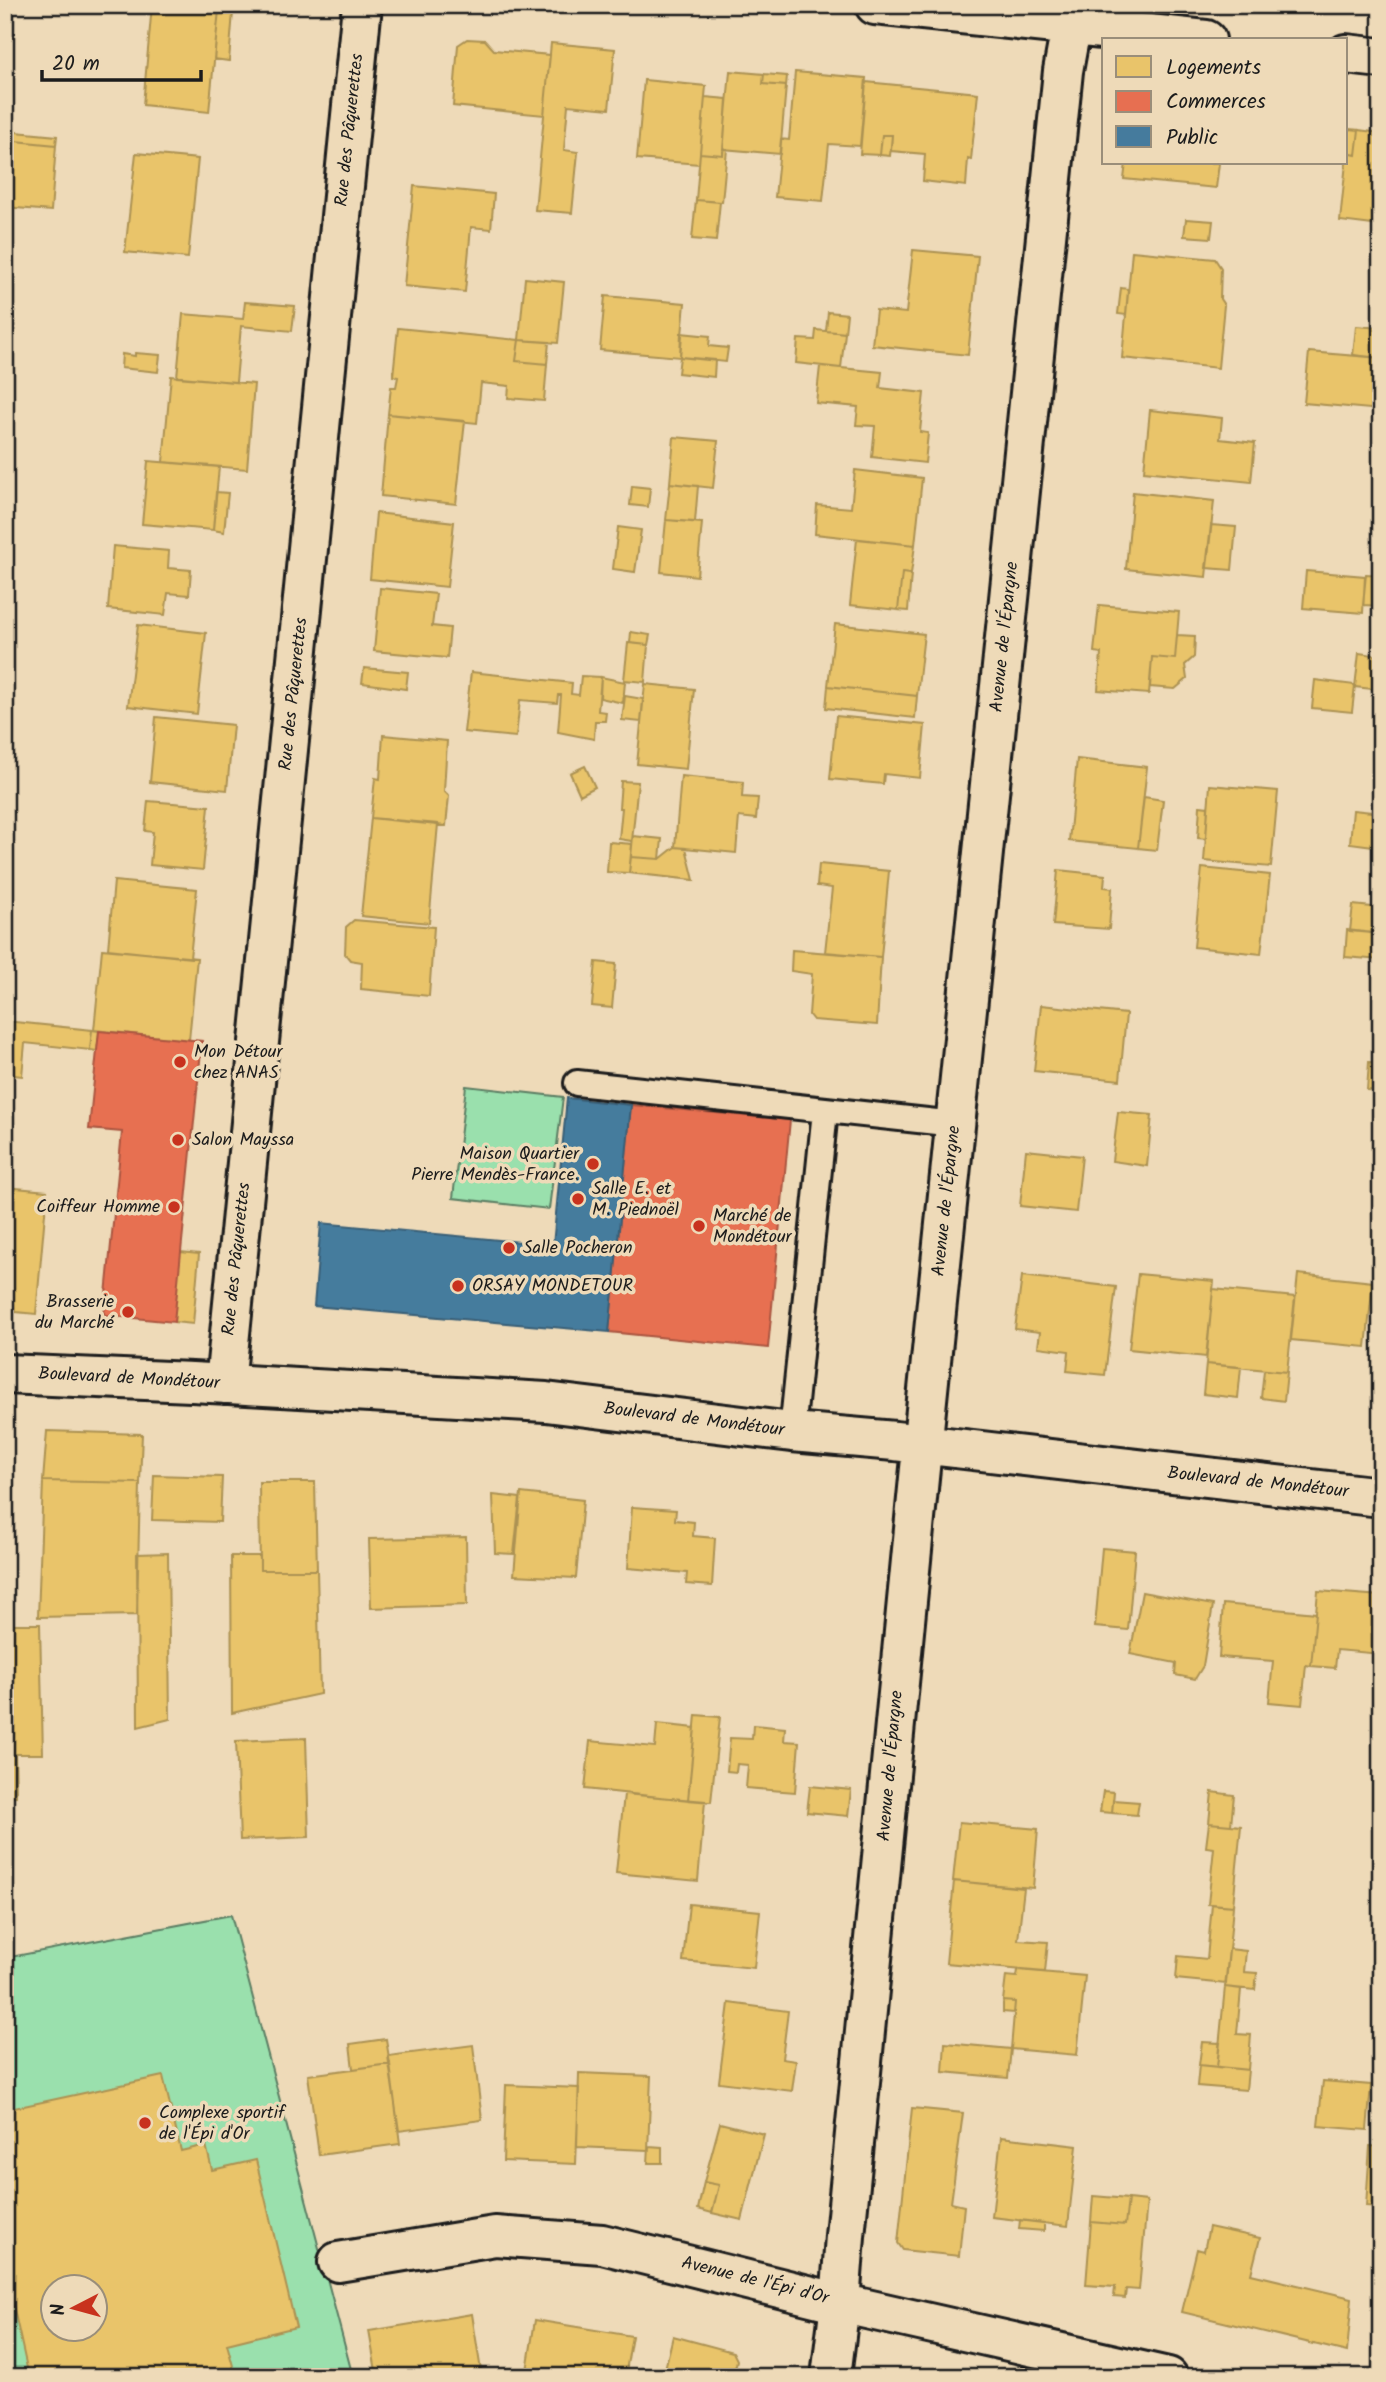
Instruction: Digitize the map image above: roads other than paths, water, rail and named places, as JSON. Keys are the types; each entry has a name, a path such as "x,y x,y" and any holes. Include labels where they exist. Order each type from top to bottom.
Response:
{"street":[{"name":"Rue des Pâquerettes","path":"225,1384 362,5"},
{"path":"875,5 1071,16 1195,38"},
{"name":"Avenue de l'Épargne","path":"831,2377 922,1445 1063,71 1071,16"},
{"path":"1348,54 1381,58"},
{"name":"Boulevard de Mondétour","path":"5,1374 546,1402 1381,1497"},
{"name":"Avenue de l'Épi d'Or","path":"338,2262 495,2236 551,2238 602,2244 840,2303 1168,2377"}],"lane":[{"path":"577,1083 955,1124"},
{"path":"792,1432 825,1111"}],"place":[{"name":"Mon Détour chez ANAS","path":"180,1062"},
{"name":"Salon Mayssa","path":"178,1140"},
{"name":"Maison Quartier Pierre Mendès-France.","path":"593,1164"},
{"name":"Salle E. et M. Piednoël","path":"578,1199"},
{"name":"Coiffeur Homme","path":"174,1207"},
{"name":"Marché de Mondétour","path":"699,1226"},
{"name":"Salle Pocheron","path":"509,1248"},
{"name":"ORSAY MONDETOUR","path":"458,1286"},
{"name":"Brasserie du Marché","path":"128,1312"},
{"name":"Complexe sportif de l'Épi d'Or","path":"145,2123"}]}
